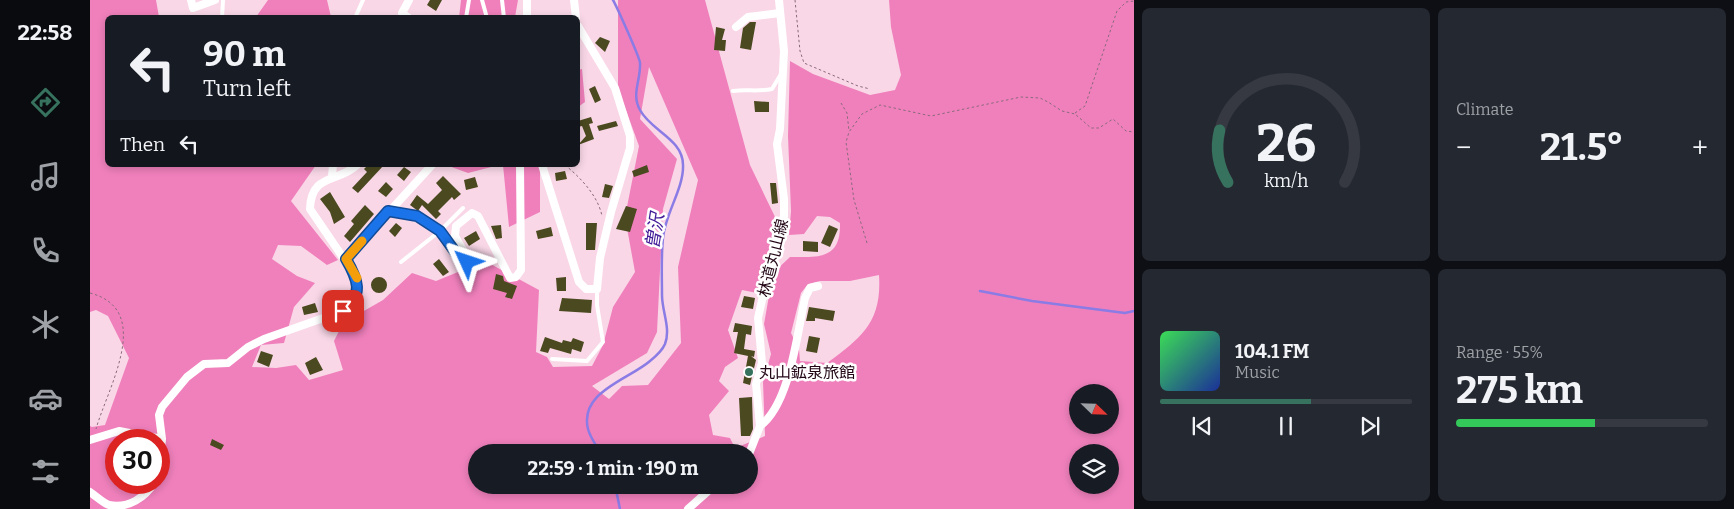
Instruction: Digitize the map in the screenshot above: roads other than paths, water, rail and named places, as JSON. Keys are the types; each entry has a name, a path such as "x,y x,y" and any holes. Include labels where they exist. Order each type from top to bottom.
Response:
{"street":[{"path":"191,0 193,8 215,0"},
{"path":"405,15 402,13 409,0"},
{"path":"527,0 527,15"},
{"path":"574,0 576,15"},
{"name":"林道丸山線","path":"753,444 760,426 756,384 762,363 758,318 773,251 784,216 784,199 777,144 780,129 784,50 779,0"},
{"path":"736,27 748,17 780,13"},
{"path":"543,167 578,282 586,289 597,289 600,258 630,148 630,136 615,88 580,29"},
{"path":"332,176 333,167"},
{"path":"161,429 159,415 162,407 187,378 204,364 228,363 248,346 348,308 357,291 357,278 346,259 310,209 310,196 318,185 332,176 350,172 355,167"},
{"path":"346,259 430,167"},
{"path":"388,211 417,216 440,231 464,264 468,259 455,236 456,226 472,213 478,216 510,278 516,277 521,270 520,167"},
{"path":"760,426 770,418 788,379 805,298 810,288 818,286"},
{"path":"92,439 105,435"},
{"path":"90,492 109,505 122,507 136,503 147,494"},
{"path":"688,509 705,494"}],"lane":[{"path":"222,15 223,0"},
{"path":"356,15 363,0"},
{"path":"466,15 469,0"},
{"path":"482,0 486,15"},
{"path":"502,0 504,15"},
{"path":"733,91 746,90 756,92 772,88 783,72"},
{"path":"401,262 440,231 463,208"},
{"path":"552,359 587,361 603,342 597,305 597,289"}],"waterway":[{"name":"曽沢","path":"595,444 588,429 587,416 591,405 607,388 641,368 652,359 660,351 667,338 667,326 662,301 663,238 664,229 683,174 682,156 678,148 651,124 637,104 636,93 640,63 613,0"},
{"path":"980,291 1032,301 1125,313 1134,311"},
{"name":"曽沢","path":"617,494 620,509"}],"place":[{"name":"丸山鉱泉旅館","path":"749,372"}]}
